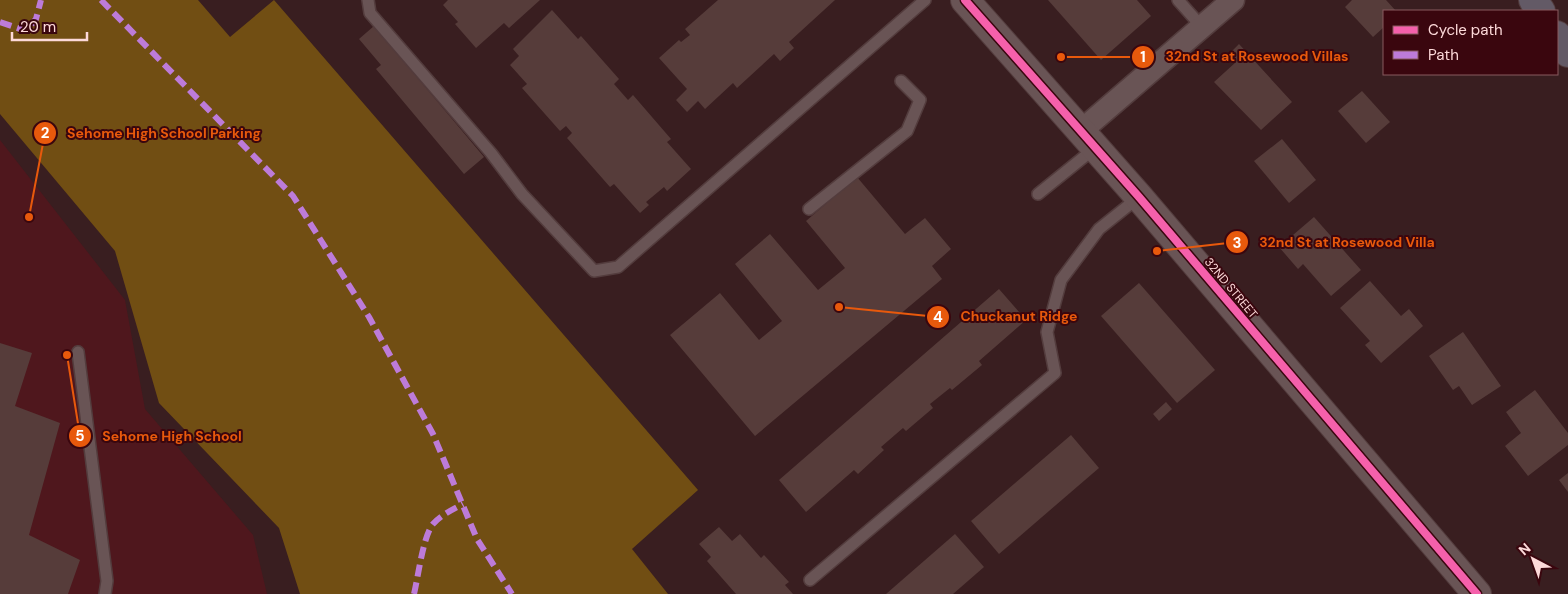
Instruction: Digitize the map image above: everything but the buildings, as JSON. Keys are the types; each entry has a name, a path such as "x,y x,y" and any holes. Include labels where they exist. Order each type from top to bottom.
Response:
{"highway":[{"path":"1558,37 1568,52"}],"street":[{"name":"32ND STREET","path":"965,0 1139,197 1477,594"},
{"path":"1088,139 1202,27 1233,0"}],"lane":[{"path":"368,0 370,13 490,153 522,194 594,271 618,267 925,0"},
{"path":"1178,0 1202,27"},
{"path":"810,209 908,129 920,100 901,81"},
{"path":"1038,194 1088,139"},
{"path":"810,580 1055,373 1047,332 1060,280 1099,229 1139,197"},
{"path":"78,352 107,581 105,594"}],"shaded area":[{"path":"0,0 198,0 230,37 274,0 698,490 632,549 668,594 300,594 279,528 159,403 115,251 0,114"},
{"path":"0,140 125,300 145,409 253,535 267,594 0,594"}],"marked path":[{"path":"0,22 26,31 36,19 41,0"},
{"path":"101,0 293,196 369,317 433,434 477,539 512,594"},
{"path":"414,594 429,530 440,518 463,504"}],"cycle path":[{"path":"965,0 1139,197 1477,594"}],"place":[{"name":"32nd St at Rosewood Villas","path":"1061,57"},
{"name":"Sehome High School Parking","path":"29,217"},
{"name":"32nd St at Rosewood Villa","path":"1157,251"},
{"name":"Chuckanut Ridge","path":"839,307"},
{"name":"Sehome High School","path":"67,355"}]}
